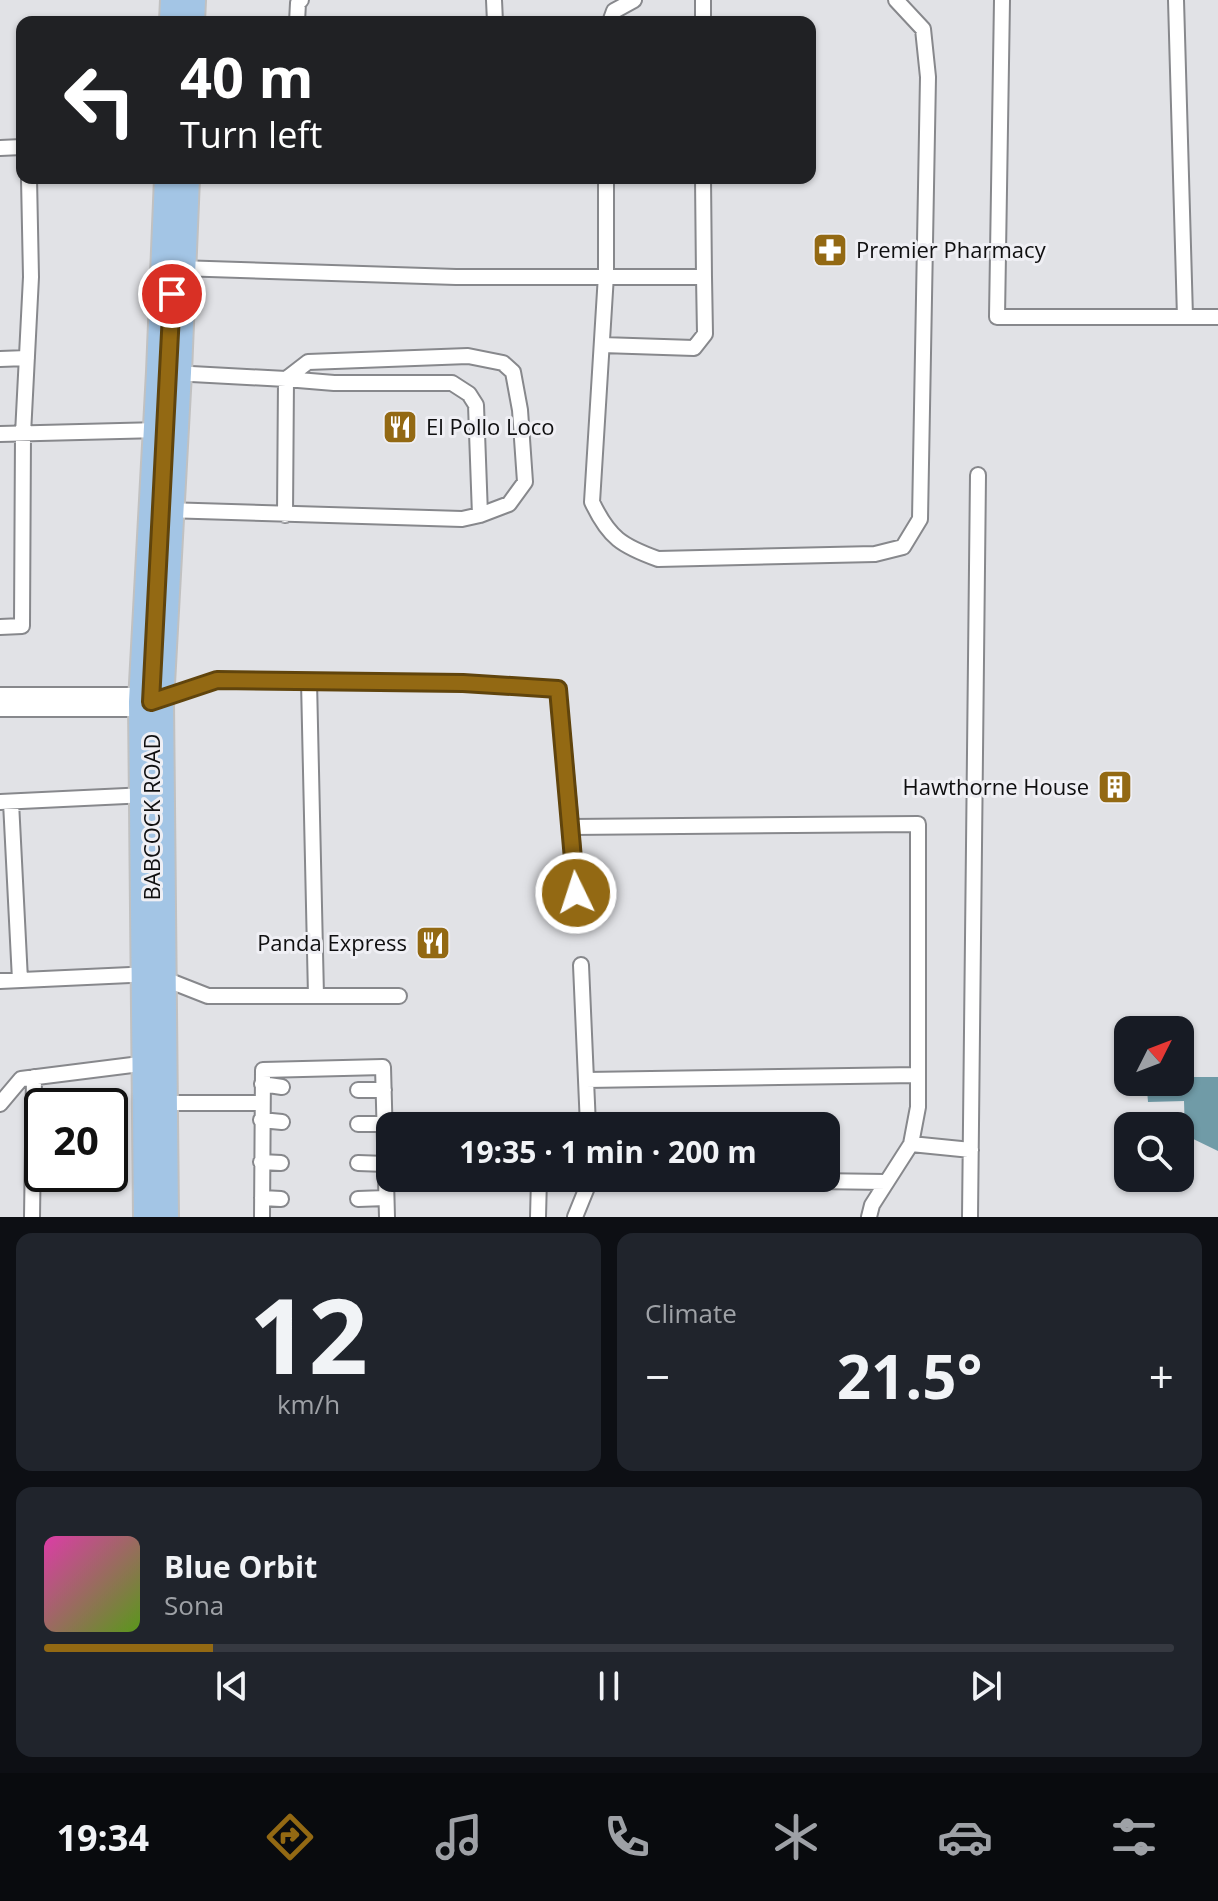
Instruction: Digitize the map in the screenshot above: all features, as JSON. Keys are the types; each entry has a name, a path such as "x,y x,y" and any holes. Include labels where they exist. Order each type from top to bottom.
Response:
{"main road":[{"name":"BABCOCK ROAD","path":"156,1217 151,702 177,184"}],"street":[{"path":"0,702 151,702"}],"lane":[{"path":"612,16 614,11 634,0"},
{"path":"606,184 606,275 592,502 604,527 629,549 658,559 875,554 903,547 920,519 928,77 923,29 896,0"},
{"path":"1002,0 997,317 1218,317"},
{"path":"1176,0 1185,317"},
{"path":"0,627 22,626 23,434 31,277 29,184"},
{"path":"602,345 694,348 705,334 703,184"},
{"path":"173,267 456,277 704,277"},
{"path":"161,509 462,519 509,504 525,482 520,410 513,372 503,363 468,356 308,362 286,379"},
{"path":"0,359 27,358"},
{"path":"169,372 334,383 452,383 469,394 476,405 480,515"},
{"path":"285,515 286,379"},
{"path":"0,434 165,430"},
{"path":"970,1217 978,475"},
{"path":"151,702 217,680 463,683 558,689 576,893"},
{"path":"309,681 316,996"},
{"path":"20,980 6,802 152,795"},
{"path":"571,827 918,824 918,1107 911,1144 872,1205 869,1217"},
{"path":"581,965 587,1112"},
{"path":"0,981 152,974 208,996 399,996"},
{"path":"262,1217 263,1070 383,1067 384,1112"},
{"path":"586,1080 918,1075"},
{"path":"32,1217 34,1077"},
{"path":"0,1104 21,1079 34,1077 155,1082 261,1103"},
{"path":"262,1084 282,1087"},
{"path":"358,1090 384,1090"},
{"path":"261,1120 282,1122"},
{"path":"358,1124 376,1124"},
{"path":"911,1144 971,1150"},
{"path":"261,1162 281,1163"},
{"path":"358,1163 376,1164"},
{"path":"840,1182 886,1182"},
{"path":"386,1192 387,1217"},
{"path":"538,1217 539,1192"},
{"path":"575,1217 585,1192"},
{"path":"262,1198 281,1199"},
{"path":"358,1199 386,1198"}],"water":[{"path":"1194,1077 1218,1077 1218,1151 1194,1139 1194,1112 1184,1112 1184,1101 1148,1102 1148,1096 1194,1096"}],"place":[{"name":"Premier Pharmacy","path":"830,250"},
{"name":"El Pollo Loco","path":"400,427"},
{"name":"Hawthorne House","path":"1115,787"},
{"name":"Panda Express","path":"433,943"}],"route":[{"path":"172,294 151,702 217,680 463,683 558,689 576,893"}]}
